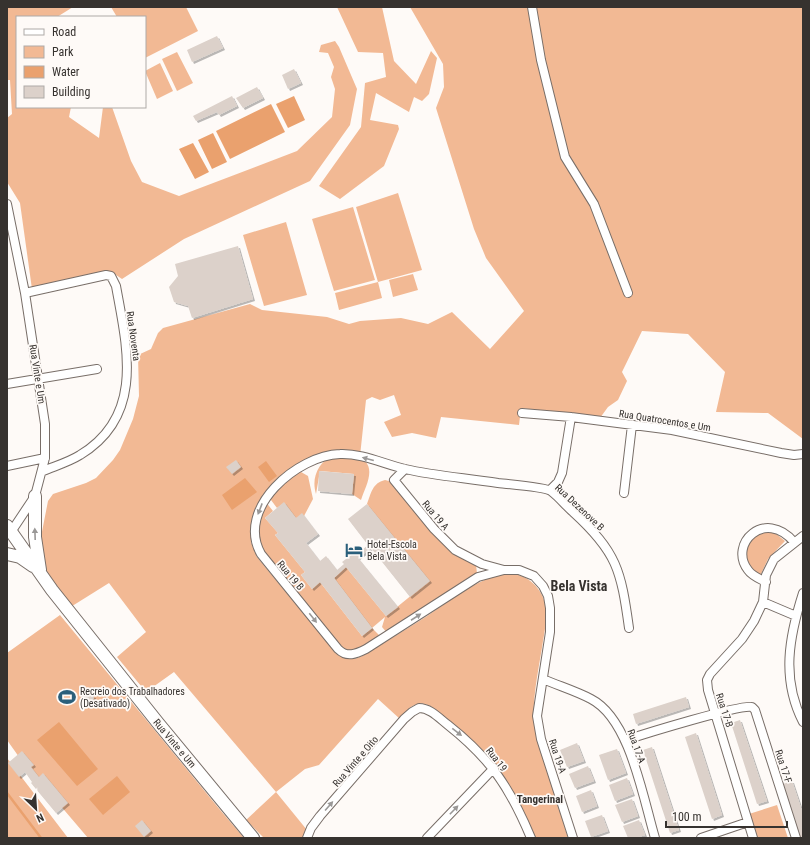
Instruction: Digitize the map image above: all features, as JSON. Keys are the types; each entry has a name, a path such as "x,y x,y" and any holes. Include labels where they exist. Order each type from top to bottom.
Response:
{"street":[{"path":"532,7 541,60 565,157 594,204 628,293"},
{"name":"Rua Vinte e Um","path":"7,204 25,293 45,424 45,458 36,496 8,531 40,571 52,590 158,723 253,838"},
{"name":"Rua Noventa","path":"25,293 111,276 116,286 127,354 128,374 123,400 112,427 80,455 43,471"},
{"path":"7,384 97,369"},
{"name":"Rua Quatrocentos e Um","path":"522,413 572,417 672,430 794,455 803,454"},
{"path":"550,490 558,482 562,474 572,417"},
{"path":"624,493 632,425"},
{"name":"Rua 19 B","path":"405,469 345,454 325,456 309,461 273,490 263,501 255,524 255,538 258,549 338,649 346,654 360,652 478,577 504,570"},
{"path":"7,466 45,458"},
{"name":"Rua Dezenove B","path":"405,469 550,490 595,534 613,557 624,588 629,628"},
{"name":"Rua 19 A","path":"405,469 394,480 407,497 449,545 461,554 482,564"},
{"path":"36,496 35,537 40,571"},
{"path":"766,582 753,576 743,562 743,546 749,537 758,531 770,527 780,529 794,542"},
{"path":"796,616 763,602 766,575 774,559 803,536"},
{"path":"7,554 20,557 40,571"},
{"path":"478,577 482,564 504,570"},
{"name":"Rua 19-A","path":"504,570 519,570 534,576 543,586 548,596 550,608 550,632 537,716 541,738 573,838"},
{"path":"803,593 790,641 788,672 793,697 803,722"},
{"name":"Rua 17-B","path":"753,838 708,690 707,680 719,663 742,639 754,621 763,602"},
{"name":"Rua 17-A","path":"543,679 592,699 608,711 617,722 626,740 655,838"},
{"name":"Rua 17-F","path":"716,714 746,706 752,707 755,710 796,838"},
{"name":"Rua Vinte e Oito","path":"307,838 311,828 320,816 408,715 415,709 426,709"},
{"name":"Rua 19","path":"426,709 463,736 494,768 511,797 531,838"},
{"path":"626,740 716,714"},
{"path":"427,838 494,768"},
{"path":"701,838 748,822"}],"green space":[{"path":"7,7 73,7 59,16 16,16 16,108 71,108 69,117 99,138 103,108 112,108 131,161 142,182 179,196 297,151 332,117 335,89 331,77 334,67 328,53 319,52 321,45 335,41 357,89 350,125 310,181 184,239 122,279 110,271 32,289 20,203 7,182 7,118 12,114 10,80 7,80"},
{"path":"111,7 186,7 198,31 146,57 146,16 116,16"},
{"path":"337,7 382,7 394,61 416,84 431,51 437,58 429,94 422,101 414,97 409,112 376,93 370,120 398,125 399,129 384,166 340,199 319,186 361,127 365,83 386,77 383,53 358,52"},
{"path":"410,7 803,7 803,439 768,413 716,412 725,372 688,334 642,331 622,372 627,381 618,400 608,407 600,418 521,408 519,425 441,417 436,438 412,433 392,437 384,422 401,415 394,395 380,400 372,397 366,400 360,456 308,460 258,506 251,528 251,542 257,557 332,648 342,657 350,659 362,656 474,585 485,580 504,574 512,574 519,575 532,582 541,593 546,608 545,628 535,693 534,725 568,838 534,838 505,781 488,757 471,740 437,711 426,704 415,705 410,708 400,719 378,699 319,765 305,769 276,792 174,672 146,692 117,657 146,632 109,583 69,608 47,577 40,542 48,501 53,494 96,478 120,450 133,419 139,396 138,355 151,349 158,333 163,328 250,304 262,310 327,317 349,324 360,321 401,318 428,324 452,312 490,349 524,311 486,258 474,229 436,108 444,87 443,64"},
{"path":"177,52 193,83 177,91 162,59"},
{"path":"160,63 173,91 157,99 146,70"},
{"path":"398,193 422,270 378,282 356,207"},
{"path":"353,207 375,280 334,291 312,219"},
{"path":"286,222 307,295 264,306 243,235"},
{"path":"413,274 418,290 393,297 389,280"},
{"path":"378,282 382,298 339,310 335,293"},
{"path":"334,455 365,461 368,465 368,480 361,500 352,494 354,474 320,471 316,494 314,482 317,471 328,458"},
{"path":"301,472 308,476 313,499 304,516 296,518 284,503 277,508 268,496"},
{"path":"385,480 393,482 418,512 476,564 477,574 388,634 382,627 385,617 372,628 334,578 346,567 386,616 429,581 367,504 375,486 381,481"},
{"path":"265,501 273,511 265,518 278,533 275,535 305,572 301,575 312,589 320,582 362,636 372,628 382,638 364,649 344,652 262,553 256,535"},
{"path":"770,529 785,541 768,559 760,576 748,567 746,561 747,545 753,536"},
{"name":"Recreio dos Trabalhadores (Desativado)","path":"60,615 244,838 88,838 19,757 7,740 7,653"},
{"path":"7,758 68,838 7,838"},
{"path":"276,792 307,830 304,838 264,838 246,820"},
{"path":"777,805 788,838 756,838 749,814"}],"water":[{"path":"294,96 305,120 288,128 276,104"},
{"path":"271,104 285,132 230,159 216,131"},
{"path":"213,133 227,162 212,169 198,140"},
{"path":"193,143 209,172 195,179 179,149"},
{"path":"266,461 277,476 269,482 258,467"},
{"path":"245,478 257,492 232,510 222,495"},
{"path":"59,722 98,769 77,786 37,740"},
{"path":"117,776 130,792 103,815 89,799"}],"building":[{"path":"217,36 223,48 192,62 187,50"},
{"path":"294,69 301,83 288,89 282,75"},
{"path":"257,87 263,98 243,108 236,98"},
{"path":"232,96 237,106 219,115 217,112 196,121 193,116"},
{"path":"238,246 253,299 192,318 188,306 174,302 169,287 178,276 175,264"},
{"path":"236,460 241,467 232,474 226,467"},
{"path":"319,471 354,474 352,494 318,491"},
{"path":"284,502 296,518 302,513 318,534 306,543 320,561 326,556 337,570 344,564 342,562 354,553 356,555 368,545 348,519 367,504 430,581 410,597 371,548 358,558 398,607 386,616 346,567 334,578 372,628 362,636 320,582 312,589 301,575 305,572 275,535 278,533 265,518"},
{"path":"82,694 94,696 93,704 81,702"},
{"path":"686,697 689,707 636,724 633,714"},
{"path":"740,720 767,801 757,804 731,723"},
{"path":"696,733 722,815 712,819 685,737"},
{"path":"577,743 584,761 567,767 560,750"},
{"path":"652,747 679,830 670,833 643,750"},
{"path":"617,749 626,773 608,780 599,755"},
{"path":"22,751 34,765 31,767 39,777 43,773 68,803 56,813 31,783 32,782 25,772 19,777 8,763"},
{"path":"588,766 594,781 575,788 569,774"},
{"path":"627,778 633,794 615,801 609,785"},
{"path":"792,781 803,814 803,838 800,838 783,784"},
{"path":"591,790 597,806 582,812 576,796"},
{"path":"632,799 638,816 622,822 615,805"},
{"path":"602,815 608,831 591,837 585,821"},
{"path":"142,820 151,831 144,837 135,826"},
{"path":"639,820 645,835 636,838 628,838 623,826"}],"waterway":[{"path":"7,793 41,838"}],"place":[{"name":"Hotel-Escola Bela Vista","path":"354,550"},
{"name":"Recreio dos Trabalhadores (Desativado)","path":"67,697"}],"district":[{"name":"Bela Vista","path":"579,586"},
{"name":"Tangerinal","path":"540,799"}]}
